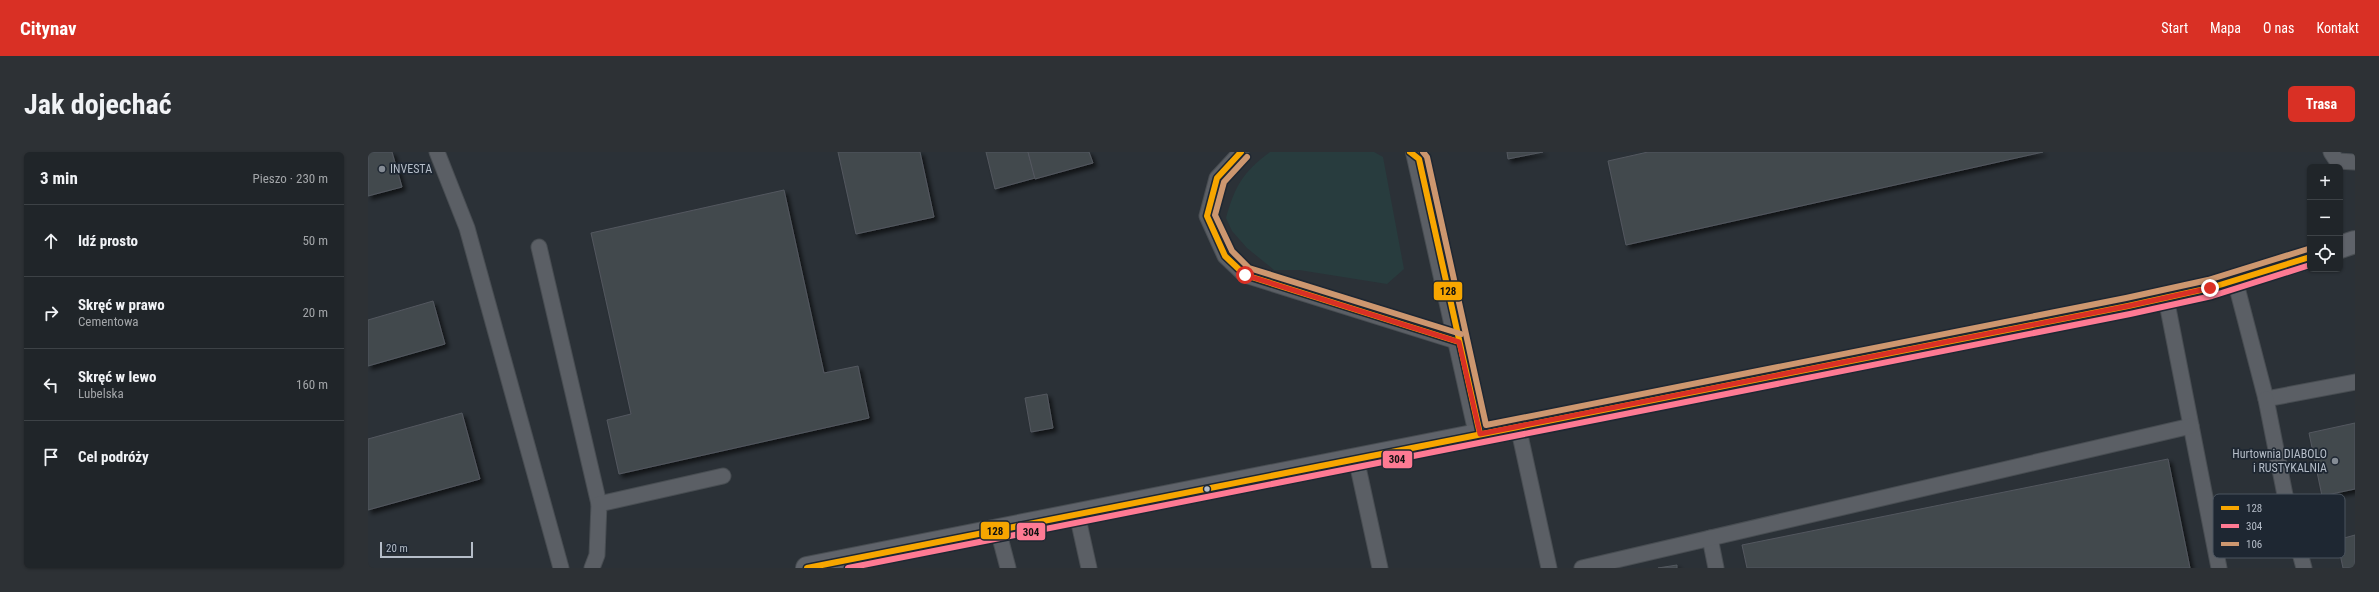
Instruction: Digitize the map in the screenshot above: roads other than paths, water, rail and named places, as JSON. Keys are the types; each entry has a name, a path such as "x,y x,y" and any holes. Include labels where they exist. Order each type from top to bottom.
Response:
{"street":[{"path":"1415,154 1480,434"},
{"path":"2343,246 2355,242"},
{"path":"807,568 2166,298 2235,280 2307,258"}],"lane":[{"path":"437,152 467,228 561,568"},
{"path":"1241,152 1217,178 1207,216 1225,256 1245,275 1459,342"},
{"path":"2331,152 2337,161 2355,162"},
{"path":"539,247 600,504 597,555 592,568"},
{"path":"2235,280 2266,399 2285,494"},
{"path":"2166,298 2213,538"},
{"path":"2266,399 2355,382"},
{"path":"1518,426 1549,568"},
{"path":"1582,568 2191,426"},
{"path":"1356,458 1380,568"},
{"path":"600,504 723,476"},
{"path":"1077,514 1089,568"},
{"path":"998,530 1008,568"},
{"path":"1710,538 1716,568"},
{"path":"2217,558 2219,568"},
{"path":"2301,558 2304,568"}],"place":[{"name":"INVESTA","path":"382,169"},
{"name":"Hurtownia DIABOLO i RUSTYKALNIA","path":"2335,461"}]}
